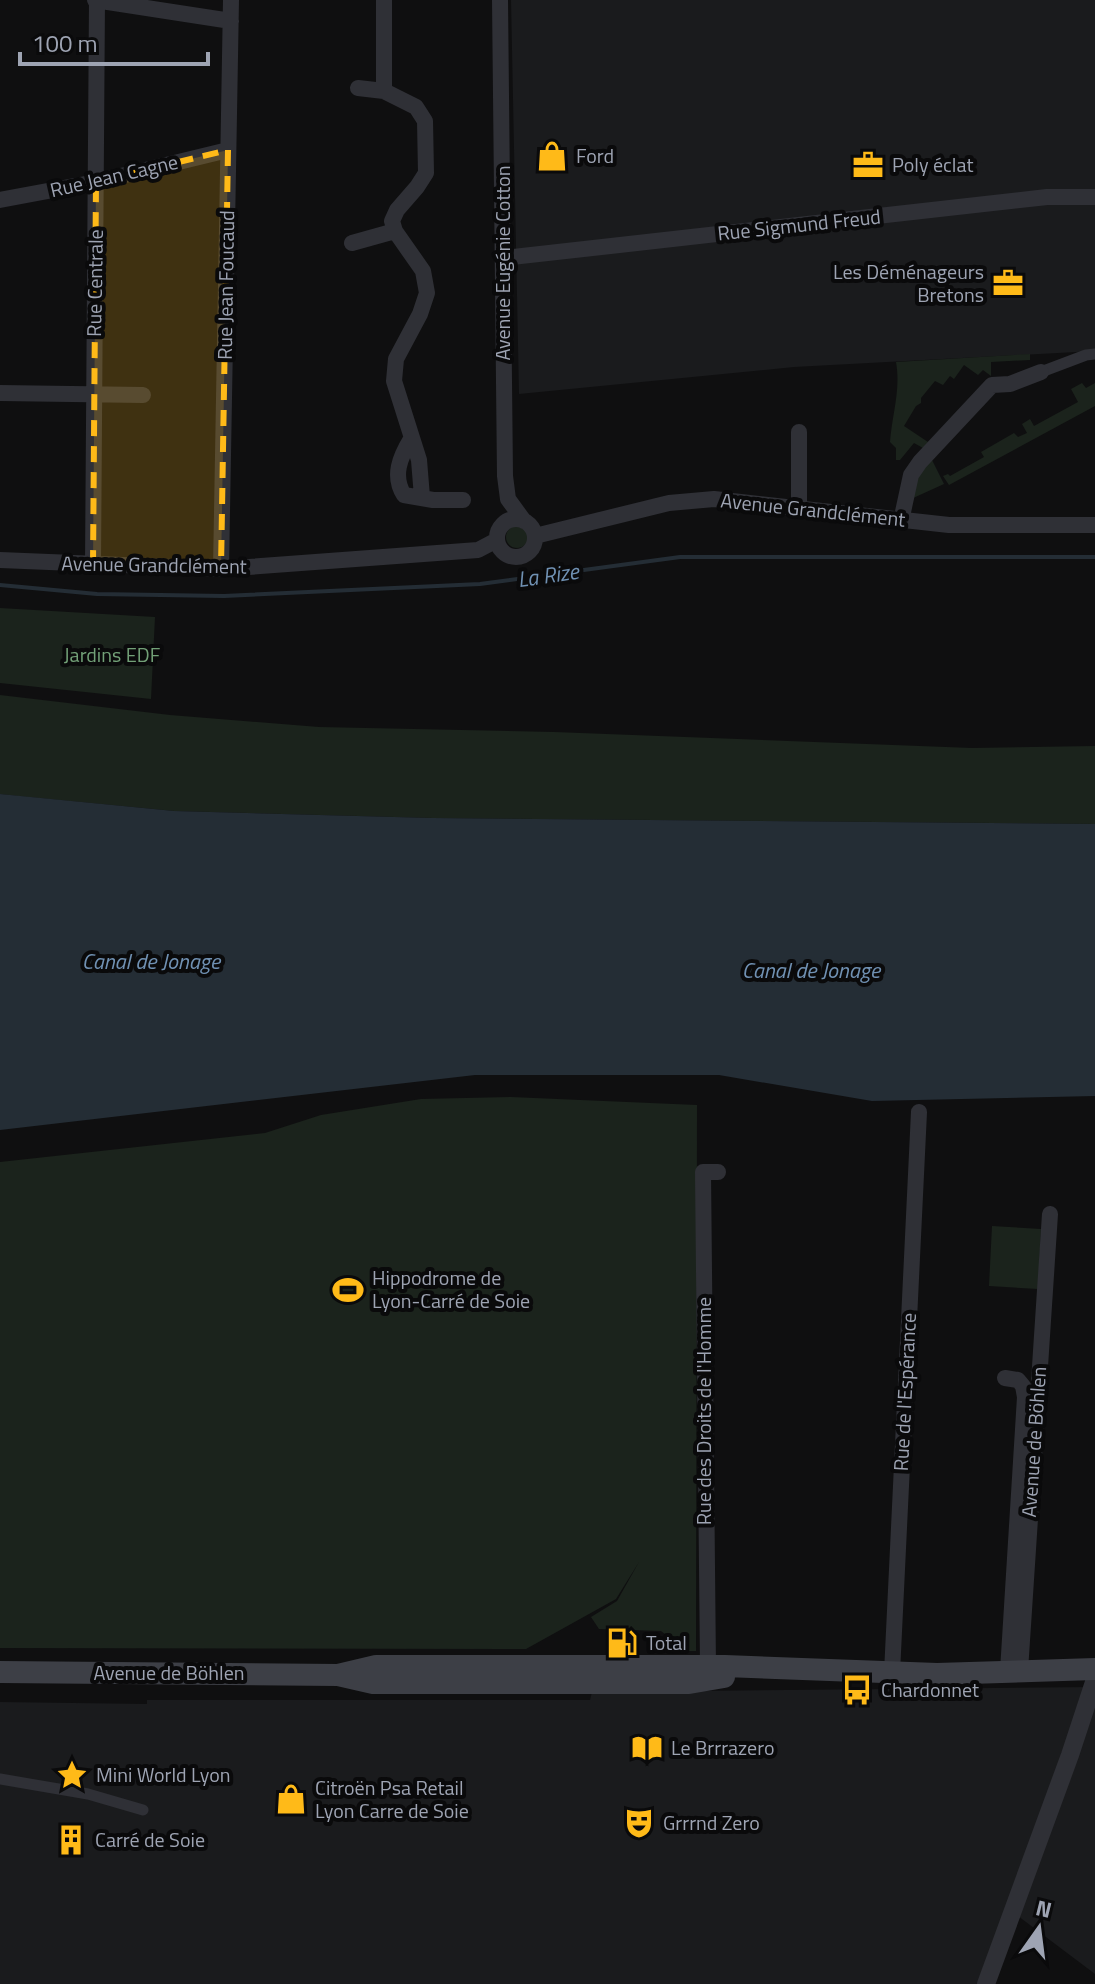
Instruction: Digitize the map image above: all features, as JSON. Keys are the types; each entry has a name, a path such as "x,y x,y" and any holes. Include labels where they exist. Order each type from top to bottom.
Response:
{"main road":[{"name":"Avenue de Böhlen","path":"338,1675 376,1666 699,1666 892,1673 1095,1669"},
{"name":"Avenue de Böhlen","path":"655,1682 691,1674 699,1666"},
{"name":"Avenue de Böhlen","path":"0,1672 338,1675 373,1683 689,1683 731,1676 752,1668"}],"street":[{"path":"96,0 128,2 231,21"},
{"name":"Rue Centrale","path":"93,565 96,0"},
{"name":"Rue Jean Foucaud","path":"221,569 231,0"},
{"path":"384,0 384,91"},
{"name":"Avenue Eugénie Cotton","path":"500,0 505,476 508,499 524,521"},
{"path":"358,88 384,91 416,107 425,121 426,173 392,221 395,231 423,271 427,293 420,314 396,359 394,381 419,460 422,497 463,500"},
{"name":"Rue Jean Cagne","path":"0,200 96,182 228,150"},
{"name":"Rue Sigmund Freud","path":"504,258 1047,197 1095,197"},
{"path":"352,243 395,231"},
{"path":"901,521 911,475 992,385 1010,384 1075,358 1095,354"},
{"path":"0,393 143,395"},
{"path":"799,432 799,509"},
{"name":"Avenue Grandclément","path":"535,536 682,501 714,499 949,525 1095,525"},
{"path":"512,520 524,521 535,536 532,548 516,557 504,552 497,540 506,522 512,520"},
{"name":"Avenue Grandclément","path":"0,560 221,569 478,550 497,540"},
{"name":"Rue de l'Espérance","path":"892,1673 919,1112"},
{"name":"Rue des Droits de l'Homme","path":"699,1666 703,1172 718,1172"},
{"name":"Avenue de Böhlen","path":"1014,1671 1050,1214"},
{"path":"1005,1378 1018,1380 1025,1397 1014,1671"},
{"path":"986,1984 1063,1776 1095,1679"},
{"path":"0,1779 88,1794 143,1810"}],"highlighted area":[{"path":"228,150 221,569 93,565 96,182"}],"shaded area":[{"path":"511,0 1095,0 1095,351 794,367 519,394"},
{"path":"1095,1687 1095,1974 1006,1907 977,1984 0,1984 0,1702 147,1704 147,1700 590,1700 592,1692"}],"green space":[{"path":"1030,354 1030,360 991,362 991,376 983,370 978,375 964,365 954,379 950,376 943,385 935,381 904,426 928,442 923,448 914,443 900,460 896,460 896,448 890,442 897,392 896,362"},
{"path":"1082,383 1086,388 1095,383 1095,406 949,485 943,476 950,476 984,457 981,452 1014,433 1018,437 1027,433 1022,424 1030,419 1034,426 1078,402 1071,389"},
{"path":"931,458 944,484 911,499 915,477"},
{"path":"517,526 525,529 528,537 525,545 517,548 509,545 506,537 509,529"},
{"name":"Jardins EDF","path":"0,608 155,617 151,699 0,683"},
{"path":"0,695 170,715 319,727 554,732 972,748 1095,746 1095,824 432,818 174,811 0,794"},
{"name":"Hippodrome de Lyon-Carré de Soie","path":"511,1097 697,1105 696,1651 686,1651 661,1631 599,1629 591,1617 617,1601 639,1562 616,1599 526,1649 0,1648 0,1162 265,1133 321,1115 421,1099"},
{"path":"992,1226 1041,1229 1038,1289 989,1286"}],"water":[{"name":"Canal de Jonage","path":"0,794 174,811 432,818 1095,824 1095,1096 872,1101 719,1075 475,1075 0,1130"}],"waterway":[{"name":"La Rize","path":"0,585 97,594 224,596 480,584 680,557 1095,557"}],"place":[{"name":"Ford","path":"552,156"},
{"name":"Poly éclat","path":"868,165"},
{"name":"Les Déménageurs Bretons","path":"1008,283"},
{"name":"Hippodrome de Lyon-Carré de Soie","path":"348,1290"},
{"name":"Total","path":"622,1643"},
{"name":"Chardonnet","path":"857,1690"},
{"name":"Le Brrrazero","path":"647,1748"},
{"name":"Mini World Lyon","path":"72,1775"},
{"name":"Citroën Psa Retail Lyon Carre de Soie","path":"291,1799"},
{"name":"Grrrnd Zero","path":"639,1823"},
{"name":"Carré de Soie","path":"71,1840"}]}
